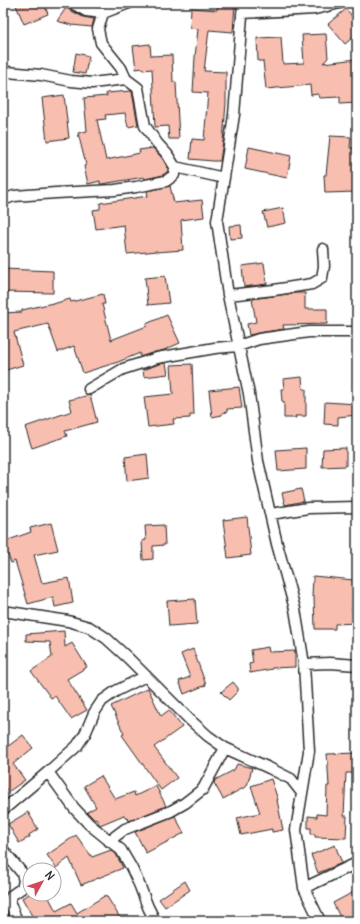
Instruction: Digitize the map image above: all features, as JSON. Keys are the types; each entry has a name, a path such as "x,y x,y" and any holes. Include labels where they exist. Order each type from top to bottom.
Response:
{"street":[{"path":"72,3 86,11 103,13 129,3"},
{"path":"320,921 304,888 296,830 309,751 304,664 295,610 277,544 258,461 249,394 228,295 218,221 234,115 243,8 315,9 340,3"},
{"path":"103,13 98,29 102,43 121,68 126,79 138,88 145,126 157,144 167,154 176,167 224,178"},
{"path":"3,72 41,75 71,81 92,83 126,79"},
{"path":"3,200 14,196 115,190 136,187 166,180 174,175 176,167"},
{"path":"228,295 312,284 322,278 324,266 323,248"},
{"path":"89,389 123,369 157,358 215,348 238,346 259,339 309,332 357,332"},
{"path":"271,514 308,508 357,507"},
{"path":"3,611 68,621 89,627 106,638 190,720 225,748 291,779 302,793"},
{"path":"304,664 330,663 357,665"},
{"path":"3,810 77,746 102,701 116,691 146,676"},
{"path":"109,841 125,829 171,811 185,803 203,789 225,748"},
{"path":"48,772 74,808 89,824 121,850 139,884 155,921"},
{"path":"3,850 22,873 24,881 22,888 12,895 9,901 17,921"},
{"path":"304,888 357,863"}],"building":[{"path":"15,3 44,3 48,14 24,24"},
{"path":"218,3 235,4 233,32 209,30 204,71 226,72 226,103 220,161 190,159 192,139 204,140 208,93 193,92 198,29 190,28 191,8 217,10"},
{"path":"66,8 83,17 94,19 92,27 71,25 57,21"},
{"path":"346,9 357,22 357,34 345,44 328,24"},
{"path":"326,34 328,58 323,63 357,59 357,103 340,104 340,97 319,98 318,94 311,95 310,85 266,89 263,61 258,61 257,38 281,37 283,64 304,63 302,35"},
{"path":"150,44 151,56 172,55 173,82 176,82 179,139 169,139 168,126 155,127 152,69 136,69 133,46"},
{"path":"76,53 89,56 85,74 73,72"},
{"path":"131,91 138,125 128,127 125,113 105,115 106,119 97,120 106,160 140,153 139,150 153,148 162,158 168,171 163,175 145,179 144,177 102,184 100,184 100,181 88,184 84,166 86,165 78,133 87,131 84,98 107,96 106,93"},
{"path":"64,95 69,138 47,141 42,98"},
{"path":"330,136 351,137 350,148 357,148 357,192 325,193 324,175 326,175"},
{"path":"249,147 291,156 287,178 245,169"},
{"path":"170,186 174,203 202,200 204,217 181,220 183,250 127,254 124,225 96,229 93,210 100,209 100,203 148,196 147,191"},
{"path":"283,208 286,223 267,227 263,212"},
{"path":"241,225 242,238 230,239 229,226"},
{"path":"264,263 267,284 244,287 242,266"},
{"path":"3,269 53,271 53,293 3,292"},
{"path":"165,276 169,303 148,305 145,278"},
{"path":"305,293 305,309 327,309 327,324 283,325 284,329 249,335 247,324 256,322 252,299"},
{"path":"103,294 105,304 102,304 111,340 147,326 146,324 167,315 180,343 164,350 140,357 140,353 118,362 83,373 74,346 58,352 48,324 14,332 23,365 3,371 3,313 22,312 22,310 70,299 71,302"},
{"path":"166,363 168,374 144,377 143,370"},
{"path":"192,364 194,415 190,415 190,418 173,419 174,424 148,427 144,397 173,394 171,365"},
{"path":"302,377 303,389 306,389 306,416 284,418 284,402 282,401 281,389 284,389 283,379"},
{"path":"239,387 242,408 227,409 227,412 222,413 222,415 212,417 209,390"},
{"path":"90,395 97,422 65,431 67,436 32,448 25,427 72,411 69,400"},
{"path":"325,402 357,404 357,415 338,417 338,425 324,424"},
{"path":"306,448 306,469 278,471 276,450"},
{"path":"346,448 346,466 322,467 323,449"},
{"path":"147,454 149,478 127,481 125,457"},
{"path":"301,489 304,501 285,505 282,493"},
{"path":"247,517 251,555 228,558 223,520"},
{"path":"51,523 58,550 34,555 42,583 69,578 73,603 55,607 53,597 28,604 15,561 11,563 3,542 31,532 30,528"},
{"path":"164,525 165,545 153,546 153,559 143,560 142,541 146,540 145,526"},
{"path":"313,576 354,580 352,612 357,612 357,623 335,624 335,629 315,629 314,597 312,597"},
{"path":"195,599 197,624 169,626 167,601"},
{"path":"64,631 65,647 72,643 87,667 67,679 87,710 71,719 55,696 51,698 31,671 52,657 50,642 26,641 26,634"},
{"path":"268,647 269,652 295,651 295,667 272,668 250,673 249,664 253,663 251,650"},
{"path":"193,649 206,685 184,694 179,681 190,677 181,654"},
{"path":"233,682 238,688 238,691 229,700 221,692"},
{"path":"148,688 161,716 169,710 182,727 154,747 177,778 161,790 122,735 124,734 111,706"},
{"path":"23,735 33,748 13,764 25,780 8,792 3,785 3,750"},
{"path":"357,753 357,773 346,773 344,816 347,816 346,838 315,837 315,834 311,834 311,828 308,828 308,816 317,817 317,814 326,815 327,786 329,786 327,754"},
{"path":"237,764 252,768 247,786 223,799 214,783 215,780 234,770"},
{"path":"101,776 115,799 134,792 135,796 156,786 166,806 129,821 124,815 100,825 96,818 94,819 87,812 96,807 84,786"},
{"path":"271,779 278,800 283,830 272,832 272,829 241,835 237,818 260,813 251,786"},
{"path":"28,812 38,829 29,835 30,837 19,843 8,824"},
{"path":"175,816 184,833 146,853 135,832"},
{"path":"76,835 92,857 111,850 116,854 123,868 81,885 69,858 62,863 62,862 52,862 47,855"},
{"path":"335,845 342,863 318,873 311,855"},
{"path":"185,881 190,890 165,907 159,899"},
{"path":"357,890 357,921 342,921 333,903"},
{"path":"106,895 122,921 35,921 24,902 51,902 56,911 71,903 77,913"}]}
